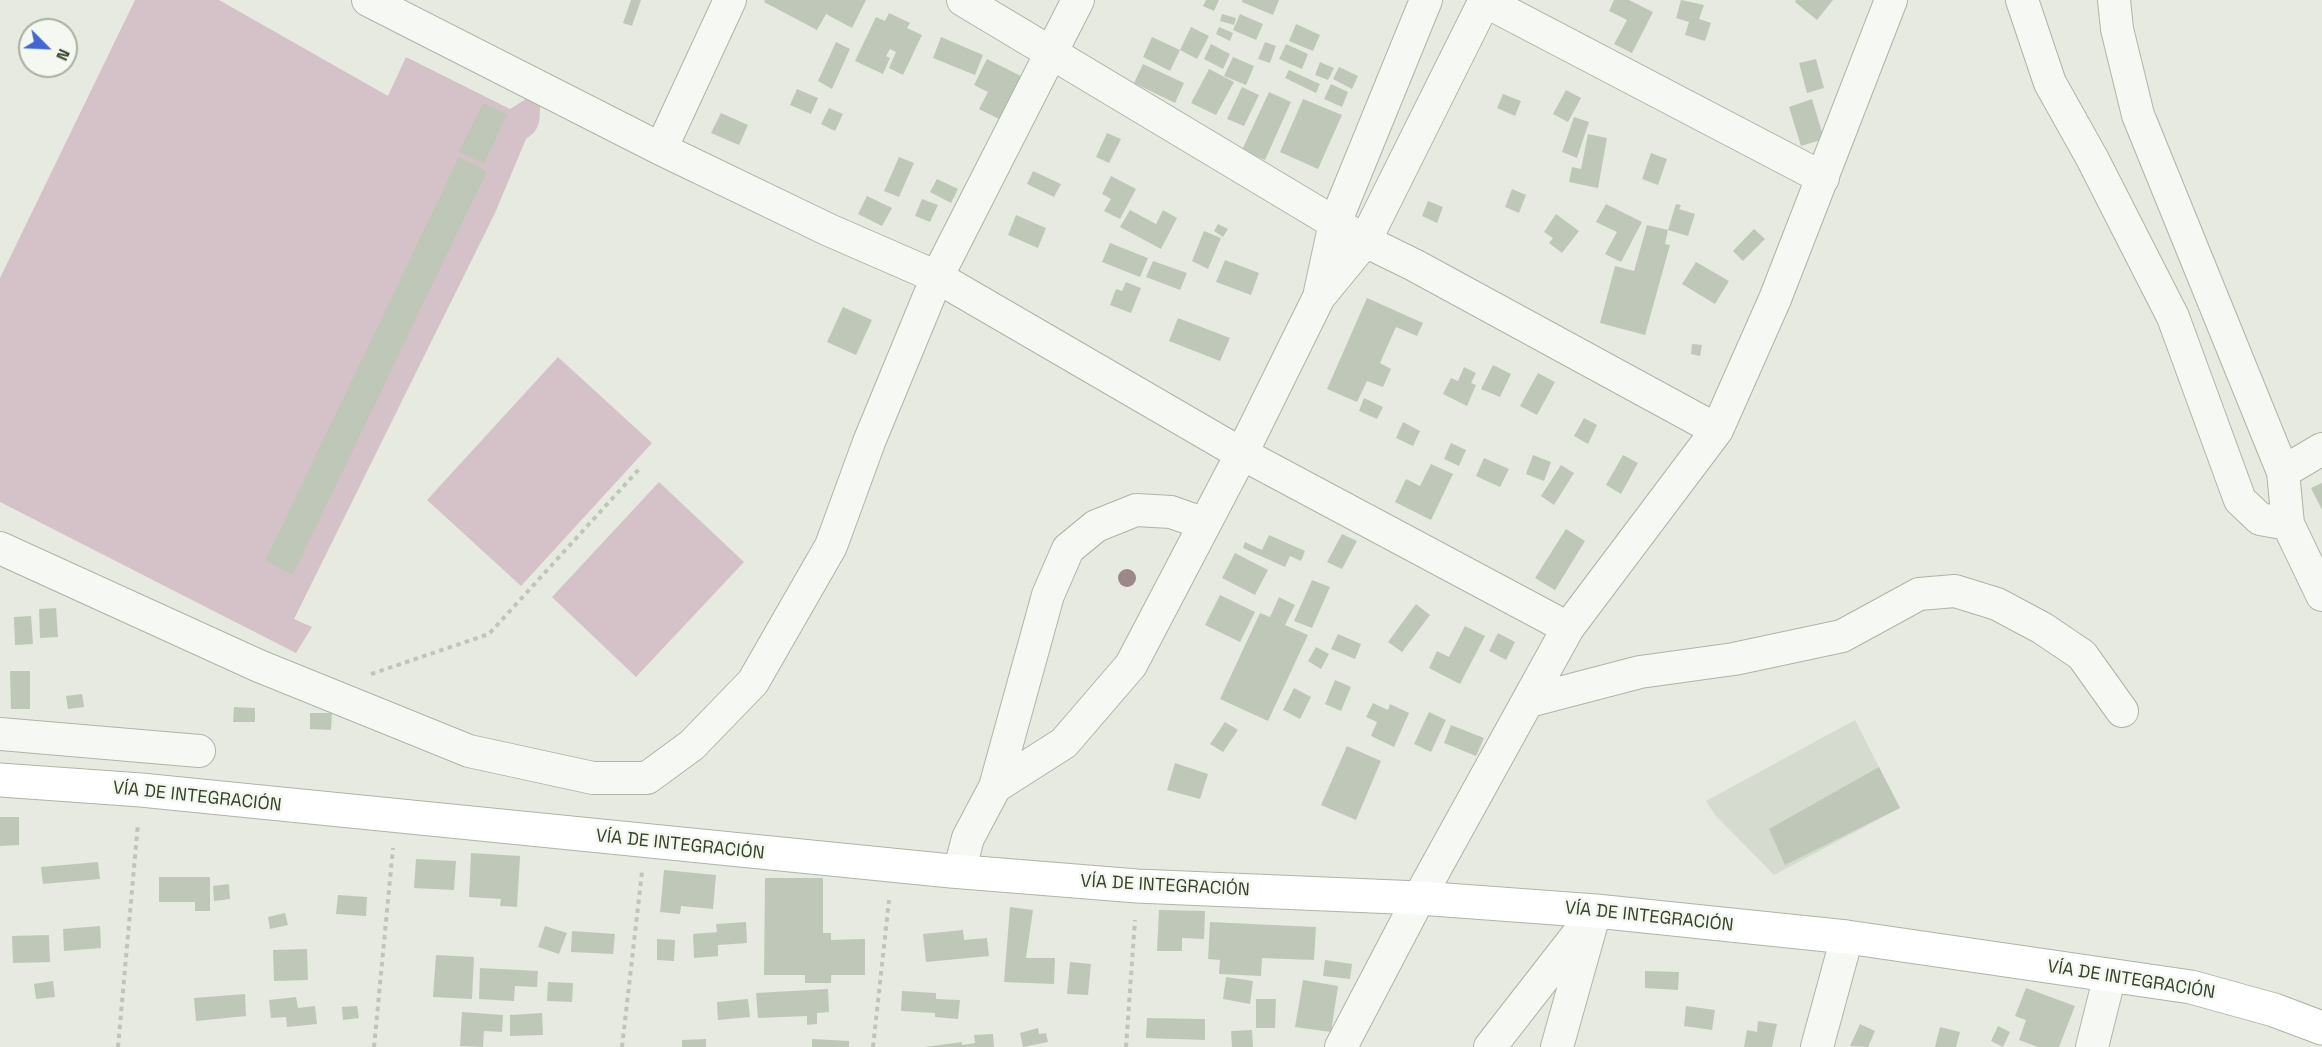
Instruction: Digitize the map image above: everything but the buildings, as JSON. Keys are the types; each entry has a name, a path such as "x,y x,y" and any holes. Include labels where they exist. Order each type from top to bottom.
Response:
{"main road":[{"name":"VÍA DE INTEGRACIÓN","path":"0,780 141,790 959,872 1137,886 1419,898 1596,911 1847,937 2191,987 2274,1010 2322,1028"}],"street":[{"path":"662,149 730,0"},
{"path":"963,0 1335,223 1717,430"},
{"path":"0,549 260,666 469,750 593,778 647,778 692,745 753,682 831,546 869,442 937,277 1078,0"},
{"path":"1319,297 1335,223 1426,0"},
{"path":"995,787 1064,743 1131,665 1242,453 1319,297 1365,240 1484,0 1823,178"},
{"path":"2022,0 2050,83 2092,158 2173,317 2240,500 2260,519 2288,524"},
{"path":"2114,0 2117,29 2138,115 2283,472 2288,524 2322,595"},
{"path":"1341,1047 1419,898 1568,628 1717,430 1775,299 1823,178 1887,2"},
{"path":"380,3 662,149 830,230 937,277 1242,453 1568,628"},
{"path":"2283,472 2322,449"},
{"path":"959,872 968,838 995,787 1048,595 1068,549 1096,526 1136,510 1171,512 1205,524"},
{"path":"1529,701 1640,672 1734,659 1842,636 1919,594 1955,591 1998,604 2042,628 2082,655 2122,711"},
{"path":"0,734 199,751"},
{"path":"1490,1047 1596,911"},
{"path":"1557,1047 1596,911"},
{"path":"1817,1047 1847,937"},
{"path":"2092,1047 2110,975"}],"path":[{"path":"319,691 489,634 641,467"},
{"path":"118,1047 141,790"},
{"path":"374,1047 396,817"},
{"path":"622,1047 646,842"},
{"path":"873,1047 893,866"},
{"path":"1126,1047 1137,886"}],"shaded area":[{"path":"135,0 219,0 388,96 406,57 510,109 526,99 540,106 537,129 526,139 495,213 294,619 312,627 296,653 0,502 0,278"},
{"path":"558,357 652,443 521,586 427,500"},
{"path":"659,482 744,562 636,677 552,597"},
{"path":"1855,720 1900,808 1774,875 1716,816 1706,801"}]}
